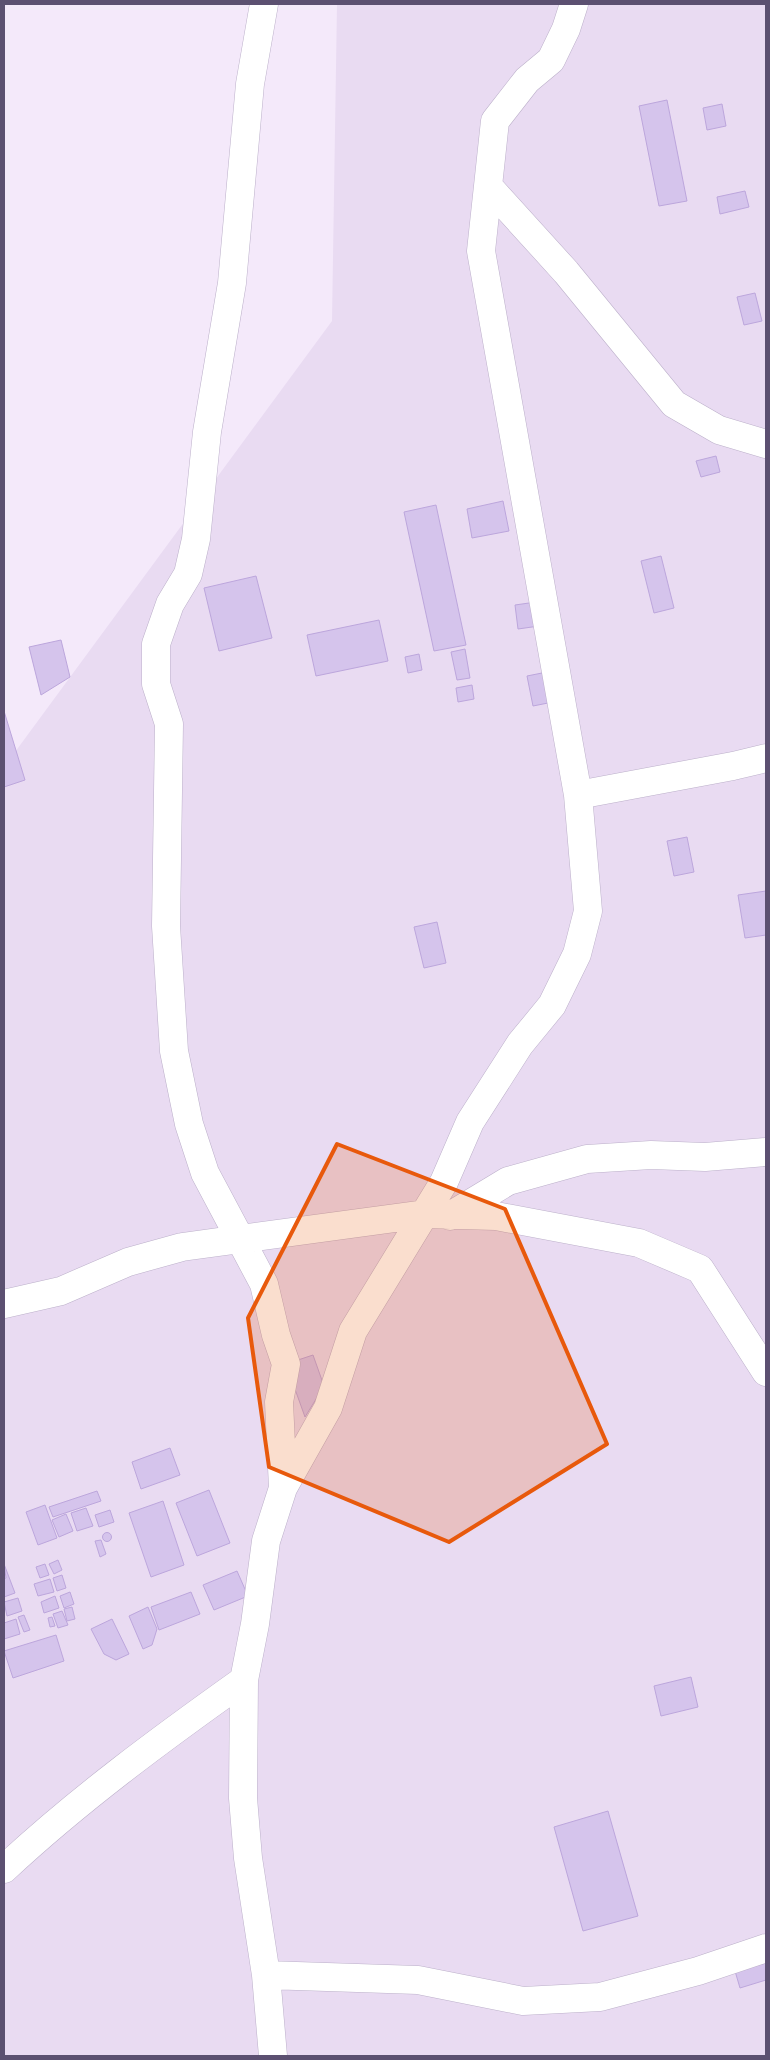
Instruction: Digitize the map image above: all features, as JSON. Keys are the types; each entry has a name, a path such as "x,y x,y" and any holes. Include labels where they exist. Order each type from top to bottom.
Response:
{"street":[{"path":"264,4 250,84 232,283 206,432 196,539 188,574 170,604 156,644 156,684 169,724 166,926 174,1051 189,1124 205,1173 264,1284 276,1335 286,1364 279,1402 283,1488"},
{"path":"268,2049 266,1975 248,1858 243,1798 244,1680 255,1624 266,1541 283,1488 328,1408 353,1331 437,1215 444,1182 470,1122 520,1044 552,1005 577,954 588,911 578,795 481,251 495,121 528,80 551,60 566,29 574,4"},
{"path":"488,186 566,272 674,404 719,430 766,444"},
{"path":"578,795 766,758"},
{"path":"437,1215 508,1181 587,1159 651,1155 705,1157 766,1152"},
{"path":"4,1304 61,1291 128,1262 173,1249 437,1215 496,1216 639,1243 700,1269 766,1372"},
{"path":"4,1869 42,1833 197,1713 244,1680"},
{"path":"266,1975 418,1980 523,2001 600,1997 698,1970 766,1948"}],"highlighted area":[{"path":"337,1144 505,1209 607,1444 449,1542 269,1467 248,1318"}],"shaded area":[{"path":"337,4 766,4 766,2056 4,2056 4,767 332,321"}],"building":[{"path":"667,100 687,201 659,206 639,106"},
{"path":"722,104 726,126 707,130 703,108"},
{"path":"745,191 749,207 720,214 717,197"},
{"path":"755,293 762,321 744,325 737,297"},
{"path":"716,456 720,472 701,477 696,461"},
{"path":"503,501 509,531 472,538 467,509"},
{"path":"436,505 466,645 434,651 404,512"},
{"path":"661,556 674,608 654,613 641,561"},
{"path":"256,576 272,638 219,651 204,588"},
{"path":"536,602 539,626 518,629 515,605"},
{"path":"379,620 388,661 316,676 307,635"},
{"path":"61,640 70,677 41,695 29,647"},
{"path":"465,649 470,678 457,680 451,652"},
{"path":"419,654 422,670 408,673 405,657"},
{"path":"547,672 553,702 533,706 527,676"},
{"path":"472,685 474,699 458,702 456,688"},
{"path":"4,711 25,780 4,787"},
{"path":"687,837 694,872 674,876 667,841"},
{"path":"766,891 766,935 745,938 738,895"},
{"path":"437,922 446,963 424,968 414,927"},
{"path":"313,1355 324,1386 305,1417 286,1364"},
{"path":"170,1448 180,1475 141,1489 132,1462"},
{"path":"209,1490 230,1543 197,1556 176,1503"},
{"path":"97,1491 101,1501 53,1517 49,1507"},
{"path":"163,1501 184,1565 151,1577 129,1513"},
{"path":"45,1505 57,1538 38,1545 26,1512"},
{"path":"86,1508 93,1526 77,1531 71,1513"},
{"path":"110,1510 114,1522 99,1527 95,1515"},
{"path":"66,1514 73,1531 59,1537 52,1520"},
{"path":"107,1532 112,1537 107,1542 102,1537"},
{"path":"101,1540 106,1554 100,1557 95,1541"},
{"path":"58,1560 62,1570 54,1574 49,1564"},
{"path":"4,1564 15,1593 4,1597 4,1579 6,1578"},
{"path":"45,1564 49,1575 40,1578 36,1567"},
{"path":"237,1571 248,1596 214,1610 203,1585"},
{"path":"62,1575 66,1588 57,1591 53,1578"},
{"path":"50,1579 54,1592 38,1596 34,1584"},
{"path":"70,1592 74,1604 64,1608 60,1596"},
{"path":"191,1592 200,1614 159,1630 151,1607"},
{"path":"55,1596 59,1608 44,1613 41,1602"},
{"path":"18,1598 22,1611 7,1616 4,1602"},
{"path":"72,1607 75,1619 67,1621 64,1609"},
{"path":"148,1607 157,1629 152,1645 143,1649 129,1616"},
{"path":"62,1611 68,1625 58,1628 53,1614"},
{"path":"24,1615 30,1630 24,1632 18,1617"},
{"path":"52,1617 55,1626 50,1627 48,1618"},
{"path":"16,1619 20,1634 4,1639 4,1623"},
{"path":"112,1619 129,1654 116,1660 104,1654 91,1629"},
{"path":"56,1635 64,1661 13,1678 4,1651"},
{"path":"691,1677 698,1707 661,1716 654,1686"},
{"path":"608,1811 638,1916 583,1931 554,1827"},
{"path":"766,1963 766,1980 740,1988 735,1971"}]}
